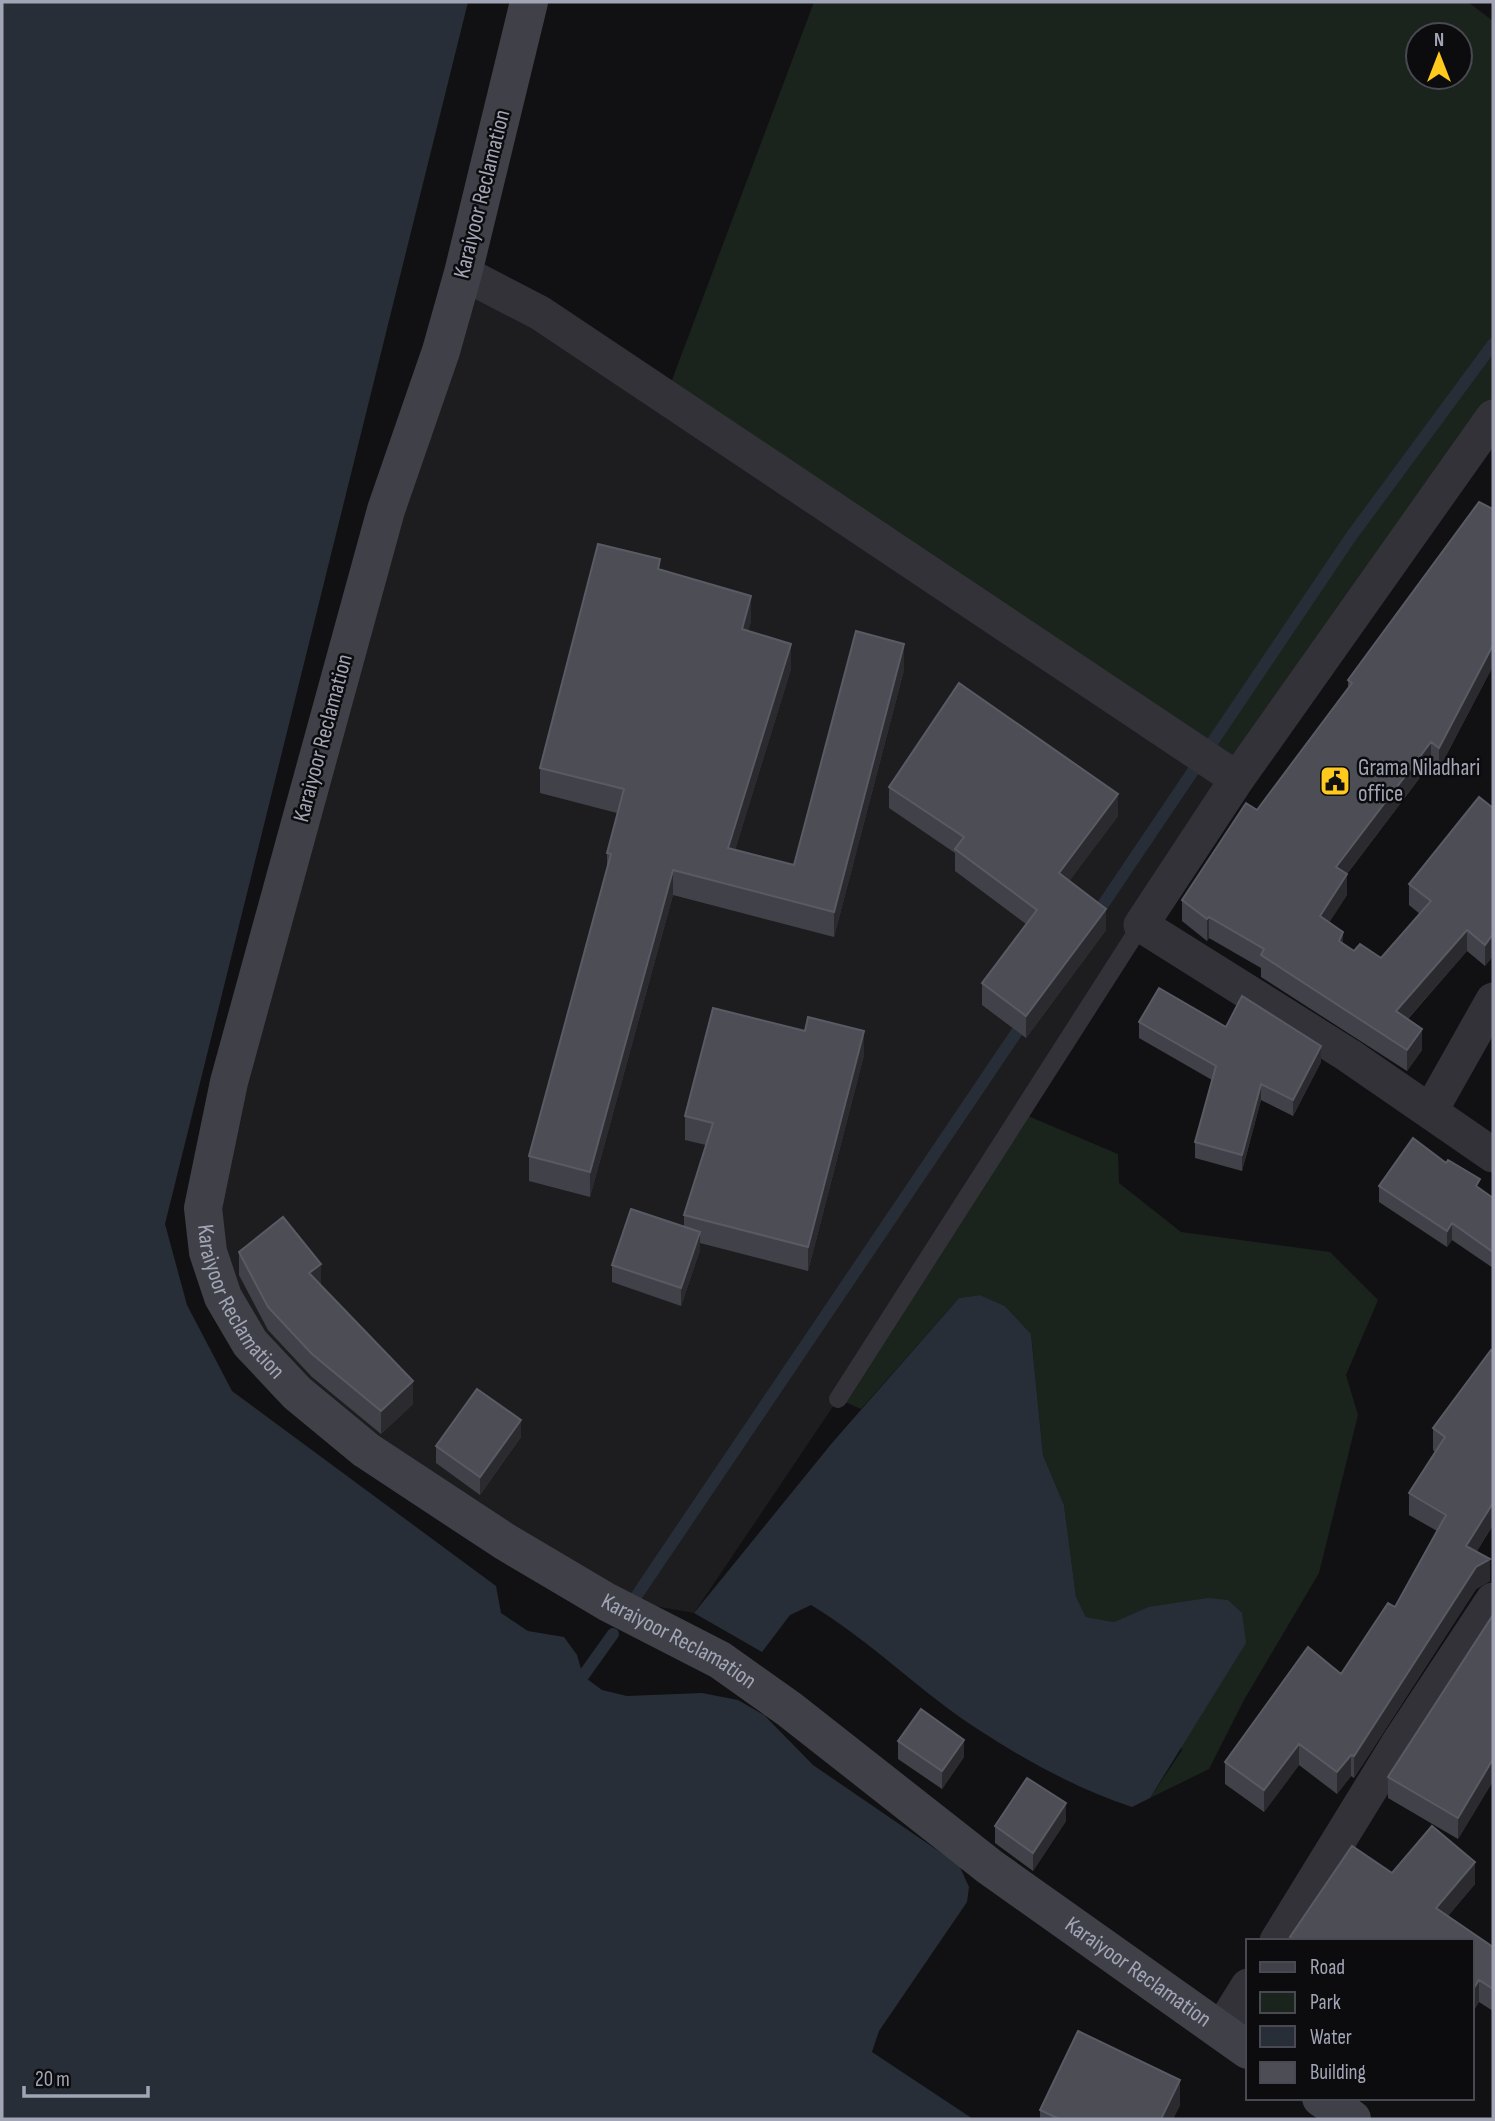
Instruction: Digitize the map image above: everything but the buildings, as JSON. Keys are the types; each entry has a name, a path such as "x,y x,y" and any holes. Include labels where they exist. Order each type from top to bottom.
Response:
{"main road":[{"name":"Karaiyoor Reclamation","path":"529,2 463,273 441,351 386,510 229,1082 203,1208 208,1252 223,1297 250,1343 297,1393 366,1450 504,1541 595,1596 720,1660 789,1709 990,1867 1234,2041"},
{"path":"1324,2100 1352,2119"}],"street":[{"path":"463,273 551,320 1237,779"},
{"path":"1493,417 1237,779 1141,925 1431,1110 1493,1155"},
{"path":"1431,1110 1493,1000"},
{"path":"1278,1939 1398,1744 1493,1600"},
{"path":"1234,2041 1246,1994"}],"lane":[{"path":"838,1399 1141,925"}],"shaded area":[{"path":"454,270 1237,779 838,1399 694,1613 563,1590 237,1354 201,1291 190,1236"}],"green space":[{"path":"814,2 1468,2 1493,21 1493,417 1237,779 666,396"},
{"path":"1021,1113 1118,1154 1119,1183 1181,1232 1330,1252 1378,1300 1346,1375 1358,1415 1319,1573 1244,1700 1209,1769 1150,1798 1182,1750 1148,1607 1114,1622 1086,1617 1076,1598 1064,1505 1043,1455 1031,1334 1005,1306 980,1295 959,1298 861,1409 838,1399"}],"water":[{"path":"2,2 468,2 165,1224 187,1305 232,1391 496,1586 501,1613 528,1631 564,1637 577,1655 583,1676 602,1690 627,1696 702,1693 738,1700 764,1715 813,1765 959,1865 969,1887 967,1902 879,2031 872,2052 973,2119 2,2119"},
{"path":"980,1295 1005,1306 1031,1334 1043,1455 1064,1505 1076,1597 1086,1617 1114,1622 1148,1607 1208,1598 1228,1600 1242,1613 1246,1643 1150,1798 1132,1807 1072,1783 997,1741 936,1700 854,1634 811,1605 790,1615 762,1652 694,1613 832,1443 959,1298"}],"waterway":[{"path":"1094,918 1350,538 1493,344"},
{"path":"637,1595 1027,1017"},
{"path":"583,1676 613,1634"}],"place":[{"name":"Grama Niladhari office","path":"1335,781"}]}
